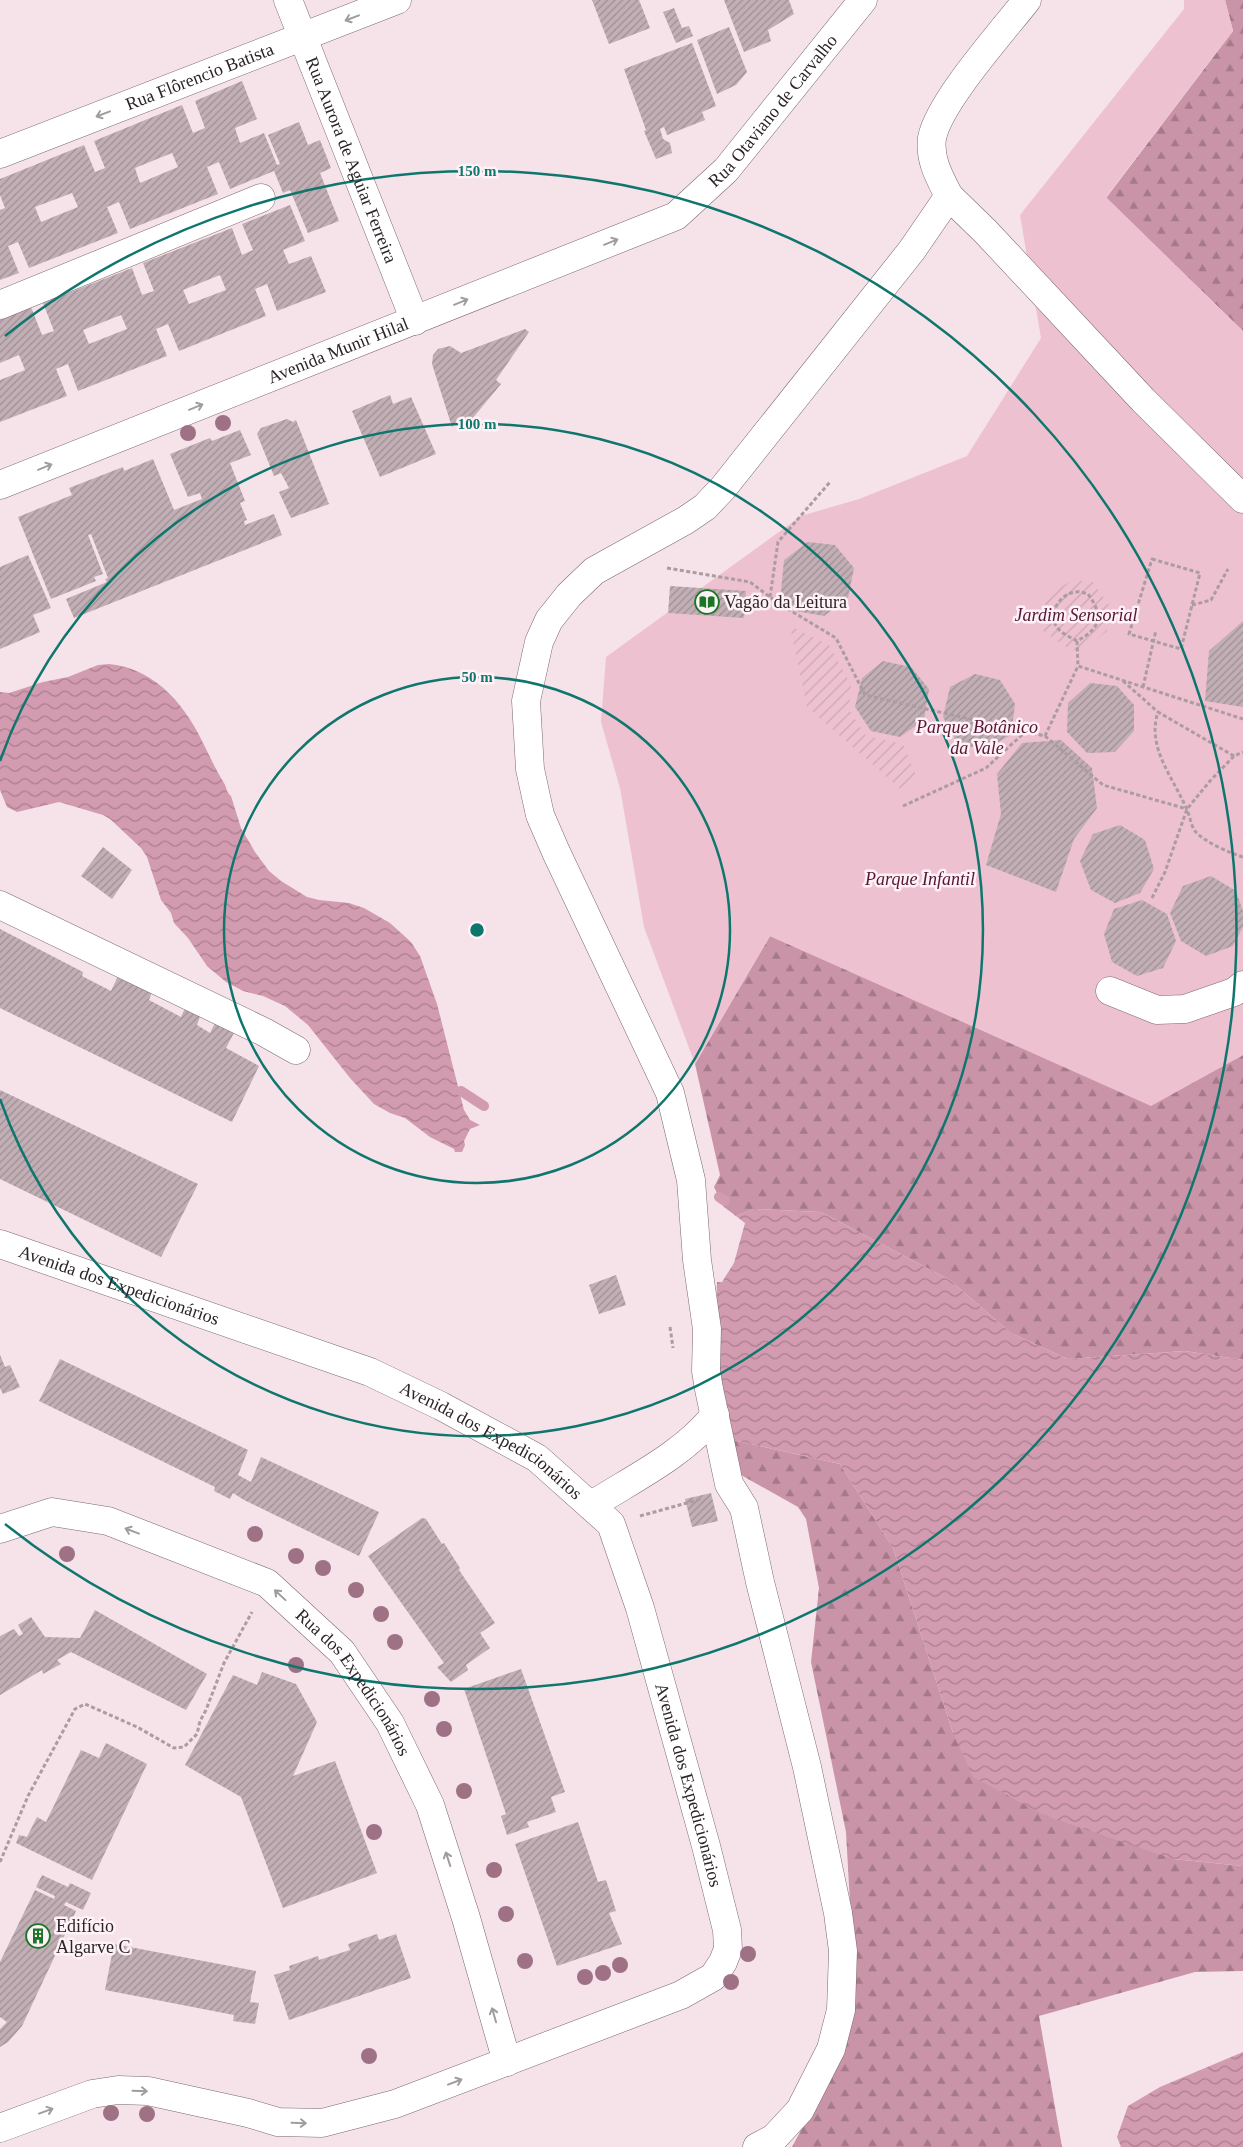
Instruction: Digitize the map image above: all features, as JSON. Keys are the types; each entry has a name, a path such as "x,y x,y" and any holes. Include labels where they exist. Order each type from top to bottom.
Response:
{"street":[{"name":"Rua Aurora de Aguiar Ferreira","path":"288,0 416,320"},
{"name":"Rua Flôrencio Batista","path":"0,154 398,0"},
{"name":"Rua Otaviano de Carvalho","path":"676,216 726,170 864,0"},
{"path":"1027,0 959,88 938,119 932,139 933,162 949,196 986,232 1143,400 1243,499"},
{"path":"757,2147 774,2138 800,2110 831,2049 841,2010 843,1950 838,1913 807,1767 760,1582 744,1508 729,1484 706,1371 707,1330 697,1260 691,1180 670,1093 556,852 540,814 530,769 526,701 538,642 549,620 569,595 594,571 705,507 723,488 912,250 949,196"},
{"path":"0,306 261,198"},
{"name":"Avenida Munir Hilal","path":"0,485 676,216"},
{"path":"0,905 264,1032 296,1050"},
{"path":"1110,990 1157,1010 1166,1010 1185,1009 1234,992 1243,985"},
{"name":"Avenida dos Expedicionários","path":"0,1244 370,1372 441,1406 537,1458 592,1505 611,1524 640,1608 696,1808 727,1930 728,1949 723,1962 712,1977 681,1995 395,2104 322,2123 278,2122 248,2113 148,2091 118,2090 92,2094 0,2128"},
{"path":"592,1505 687,1446 715,1415"},
{"name":"Rua dos Expedicionários","path":"0,1529 52,1512 108,1521 267,1583 342,1652 390,1723 430,1805 466,1918 507,2062"}],"path":[{"path":"770,597 778,542 830,482"},
{"path":"1152,559 1200,573 1181,649 1154,641 1129,634 1152,559"},
{"path":"662,568 670,567 750,582 770,597 836,638 865,695 1045,736 1103,785 1187,809"},
{"path":"1191,606 1211,600 1228,569"},
{"path":"1076,592 1088,594 1098,609 1097,622 1088,635 1076,641 1066,635 1055,624 1053,611 1061,598 1076,592"},
{"path":"1143,687 1156,630"},
{"path":"1045,736 1078,666 1076,641"},
{"path":"1078,666 1243,719"},
{"path":"1121,680 1158,712 1234,756"},
{"path":"1158,712 1154,724 1155,739 1162,759 1187,809 1196,832 1223,850 1243,857"},
{"path":"903,806 986,768 1025,732"},
{"path":"1152,898 1169,864 1187,809 1234,756 1243,752"},
{"path":"611,1524 701,1500 700,1495"},
{"path":"0,1862 28,1796 75,1709 85,1704 137,1727 174,1748 184,1748 197,1734 200,1721 224,1663 267,1583"}],"green space":[{"name":"Parque Botânico da Vale","path":"1184,0 1225,0 1233,31 1106,197 1243,331 1243,1055 1151,1106 770,936 695,1064 644,927 620,788 601,722 606,657 801,516 859,499 967,456 1041,338 1020,215 1184,9"},
{"path":"1225,0 1243,0 1243,331 1106,198 1233,31"},
{"name":"Jardim Sensorial","path":"1073,580 1093,582 1110,607 1107,631 1088,646 1072,651 1042,630 1042,620 1048,599 1057,590"},
{"path":"790,626 829,645 851,685 849,710 866,736 903,744 918,780 904,792 807,707"},
{"path":"770,936 1151,1105 1243,1055 1243,1360 1185,1351 1068,1359 1011,1333 950,1280 821,1212 754,1209 736,1216 724,1207 714,1187 720,1175 695,1064"},
{"path":"728,1439 840,1464 893,1548 953,1733 1173,1859 1243,1866 1243,1971 1195,1972 1039,2016 1062,2147 792,2147 822,2091 855,1992 846,1832 811,1662 819,1588 806,1519 798,1507 734,1471"}],"water":[{"path":"109,664 126,667 142,673 156,682 180,705 198,733 231,796 241,828 269,871 307,897 349,903 364,908 390,923 411,942 420,956 437,1004 464,1110 470,1120 480,1125 470,1129 464,1141 465,1145 462,1152 455,1152 454,1149 430,1137 405,1118 390,1113 374,1104 350,1078 308,1025 285,1006 263,996 243,991 226,982 207,966 188,938 174,923 171,913 161,900 147,857 141,848 110,819 103,815 59,802 17,812 7,807 0,790 0,692 9,693 43,682 68,677 98,665"},
{"path":"754,1209 821,1212 950,1280 1011,1333 1068,1359 1185,1351 1243,1360 1243,1866 1173,1859 1046,1816 973,1777 953,1733 893,1548 840,1464 728,1439 714,1367 717,1282 722,1282 734,1263 745,1223 736,1216"},
{"path":"1243,2052 1243,2147 1121,2147 1117,2137 1128,2106 1160,2087"}],"building":[{"path":"592,0 639,0 650,28 609,44"},
{"path":"724,0 789,0 794,14 768,30 771,41 744,52"},
{"path":"674,8 682,28 689,26 693,36 676,43 663,12"},
{"path":"729,27 747,72 736,85 717,94 697,40"},
{"path":"692,43 716,106 702,112 705,120 667,135 664,127 660,129 663,139 670,143 672,153 656,159 644,131 646,130 624,69"},
{"path":"242,81 257,119 235,128 240,143 264,133 277,165 280,164 268,135 299,122 308,145 320,140 331,168 320,173 339,221 308,233 290,190 283,193 274,171 230,189 219,162 207,167 218,194 130,229 119,202 107,207 118,233 29,268 18,242 8,246 19,273 0,280 0,210 5,208 0,195 0,179 84,145 95,172 105,168 94,141 182,105 193,133 205,128 195,101","holes":["172,153 178,167 140,183 135,168","72,193 78,207 41,222 35,207"]},
{"path":"290,205 305,241 283,250 289,264 311,256 326,292 277,311 267,284 255,289 266,316 179,351 168,324 156,329 167,356 78,391 68,364 56,369 67,396 0,422 0,380 25,370 19,355 0,363 0,320 31,307 42,335 54,331 43,303 132,268 142,295 154,291 143,263 232,228 242,255 253,250 242,224","holes":["220,275 226,290 189,304 183,290","121,315 127,329 89,344 83,330"]},
{"path":"525,329 529,332 496,380 501,384 467,425 459,417 452,427 432,364 433,355 438,349 450,346 461,353"},
{"path":"390,395 393,404 411,397 436,454 380,477 352,411"},
{"path":"287,419 293,422 296,420 329,504 291,518 279,492 289,488 281,473 274,476 257,434 261,428"},
{"path":"240,430 251,455 230,463 245,501 240,503 247,520 244,521 245,525 274,514 282,535 74,618 66,599 107,582 105,579 108,578 91,534 88,535 103,574 94,577 96,581 51,599 18,517 72,495 69,488 123,467 124,471 153,459 174,510 202,499 200,493 188,497 170,454 210,438 212,441"},
{"path":"808,542 835,545 854,568 848,598 824,616 796,611 781,591 784,560"},
{"path":"28,555 51,608 33,615 40,632 0,649 0,567"},
{"name":"Vagão da Leitura","path":"670,586 746,591 744,618 668,613"},
{"path":"1243,621 1243,707 1205,701 1209,651"},
{"path":"883,661 911,667 929,689 924,720 900,737 871,731 855,707 862,678"},
{"path":"975,674 1000,680 1015,704 1011,735 984,750 957,743 943,717 950,687"},
{"path":"1090,683 1117,686 1134,705 1134,731 1115,752 1087,753 1067,732 1068,703"},
{"path":"1061,740 1092,768 1097,808 1074,839 1056,892 986,865 1001,814 997,774 1022,743"},
{"path":"1120,825 1145,840 1154,869 1140,893 1115,903 1091,890 1080,861 1093,834"},
{"path":"103,847 132,870 112,899 81,876"},
{"path":"1211,876 1236,891 1243,911 1243,927 1233,946 1206,956 1181,941 1170,913 1183,886"},
{"path":"1142,900 1167,914 1176,941 1163,968 1137,976 1112,962 1104,934 1114,909"},
{"path":"0,929 83,972 82,976 111,991 120,972 153,989 149,1000 181,1017 186,1006 201,1014 197,1025 210,1033 217,1019 236,1029 226,1048 259,1066 232,1122 0,1008"},
{"path":"0,1090 198,1184 161,1257 0,1179"},
{"path":"616,1275 626,1305 599,1314 589,1285"},
{"path":"0,1355 5,1367 10,1365 20,1387 3,1394 0,1388"},
{"path":"60,1359 248,1450 238,1475 251,1482 261,1457 379,1512 359,1556 233,1493 230,1499 214,1491 215,1487 39,1401"},
{"path":"711,1493 718,1521 692,1527 685,1499"},
{"path":"422,1518 426,1519 442,1544 444,1543 460,1568 459,1570 495,1623 480,1633 490,1648 466,1665 468,1670 451,1682 437,1667 444,1663 368,1556"},
{"path":"95,1610 207,1674 186,1710 71,1652 57,1660 61,1664 43,1674 42,1670 0,1695 0,1636 14,1629 19,1636 23,1634 18,1625 31,1617 45,1637 80,1638"},
{"path":"521,1669 565,1792 551,1797 556,1812 527,1822 529,1827 507,1835 501,1816 506,1814 464,1689"},
{"path":"262,1672 296,1684 317,1722 293,1776 335,1761 377,1873 283,1908 241,1797 185,1765 233,1675 257,1685"},
{"path":"106,1743 147,1764 92,1880 16,1843 19,1835 27,1837 37,1817 46,1822 81,1750 99,1758"},
{"path":"578,1822 598,1882 606,1880 616,1911 609,1913 622,1944 557,1966 515,1844"},
{"name":"Edifício Algarve C","path":"42,1875 68,1887 70,1883 91,1893 83,1910 66,1902 64,1905 76,1911 22,2026 8,2042 0,2047 0,2029 7,2022 0,2017 0,1962 35,1890 54,1899 55,1896 36,1887"},
{"path":"377,1934 379,1940 396,1934 411,1978 289,2020 274,1975 290,1970 289,1966 318,1956 319,1960 350,1950 348,1944"},
{"path":"114,1944 256,1971 250,2002 259,2003 255,2024 233,2021 234,2015 105,1990"}],"waterway":[{"path":"461,1091 484,1106"},
{"path":"719,1197 725,1201"}],"place":[{"name":"Vagão da Leitura","path":"707,602"},
{"name":"Edifício Algarve C","path":"38,1936"}],"park label":[{"name":"Parque Infantil","path":"920,879"}]}
